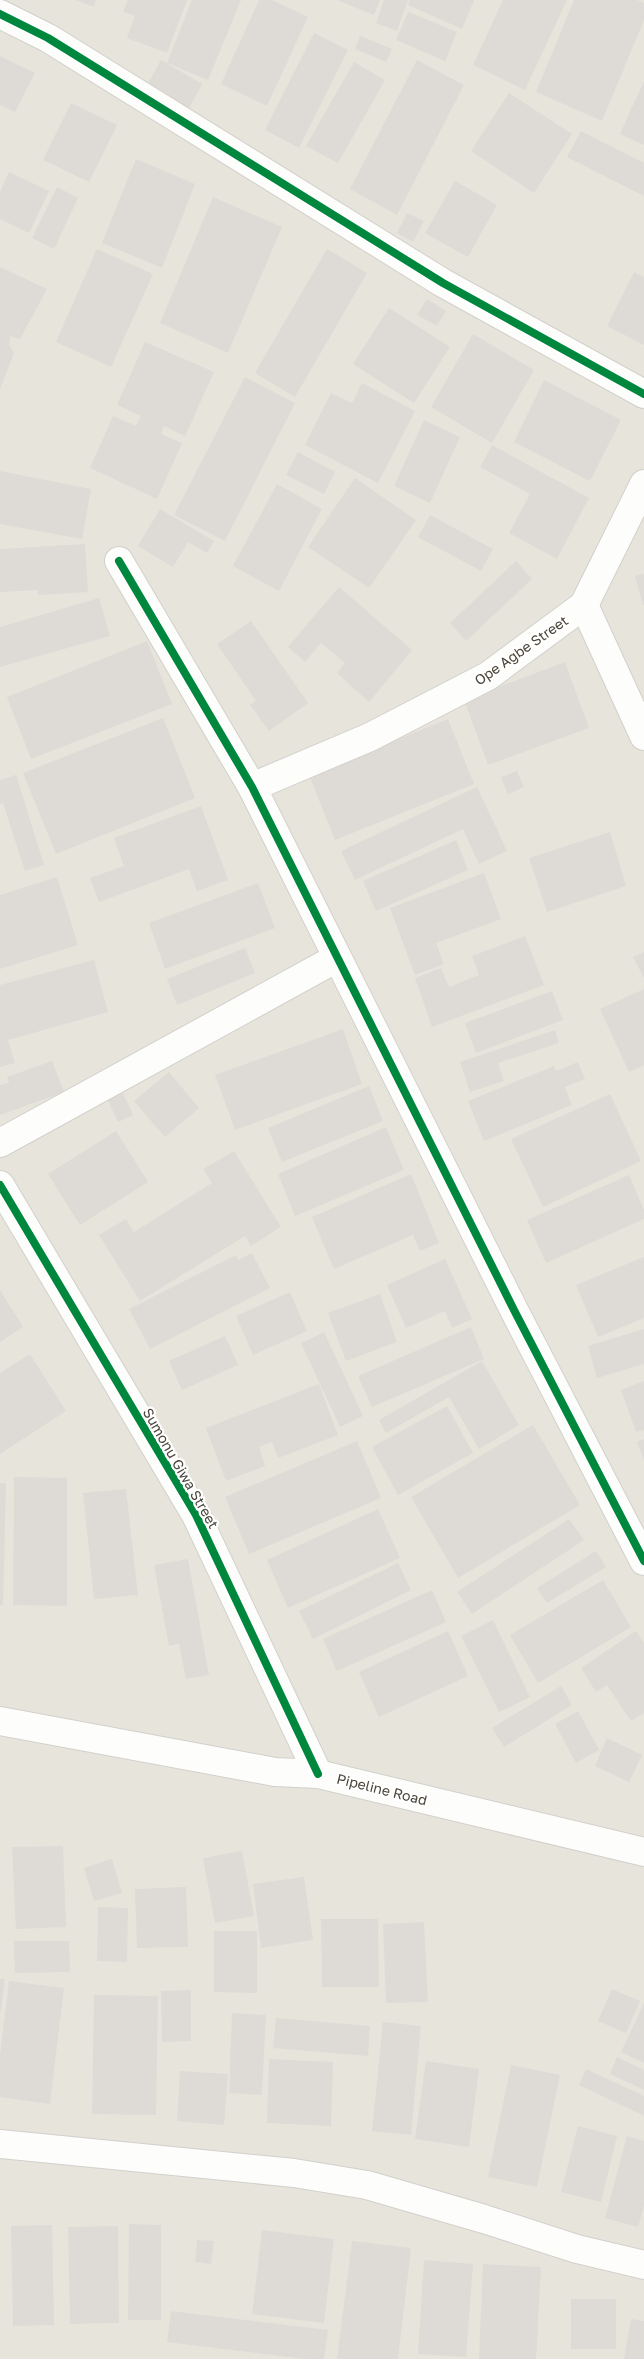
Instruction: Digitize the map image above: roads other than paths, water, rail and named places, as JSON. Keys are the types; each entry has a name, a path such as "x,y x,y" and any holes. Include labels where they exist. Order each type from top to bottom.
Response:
{"street":[{"path":"0,14 48,38 443,284 644,394"},
{"name":"Ope Agbe Street","path":"252,787 370,737 488,676 584,605 644,484"},
{"path":"119,561 252,787 514,1312 644,1560"},
{"path":"584,605 644,736"},
{"path":"0,1143 338,958"},
{"name":"Sumonu Giwa Street","path":"0,1186 196,1515 318,1774"},
{"name":"Pipeline Road","path":"0,1721 275,1772 318,1774 644,1852"},
{"path":"0,2144 294,2173 367,2185 484,2219 577,2249 644,2265"}]}
